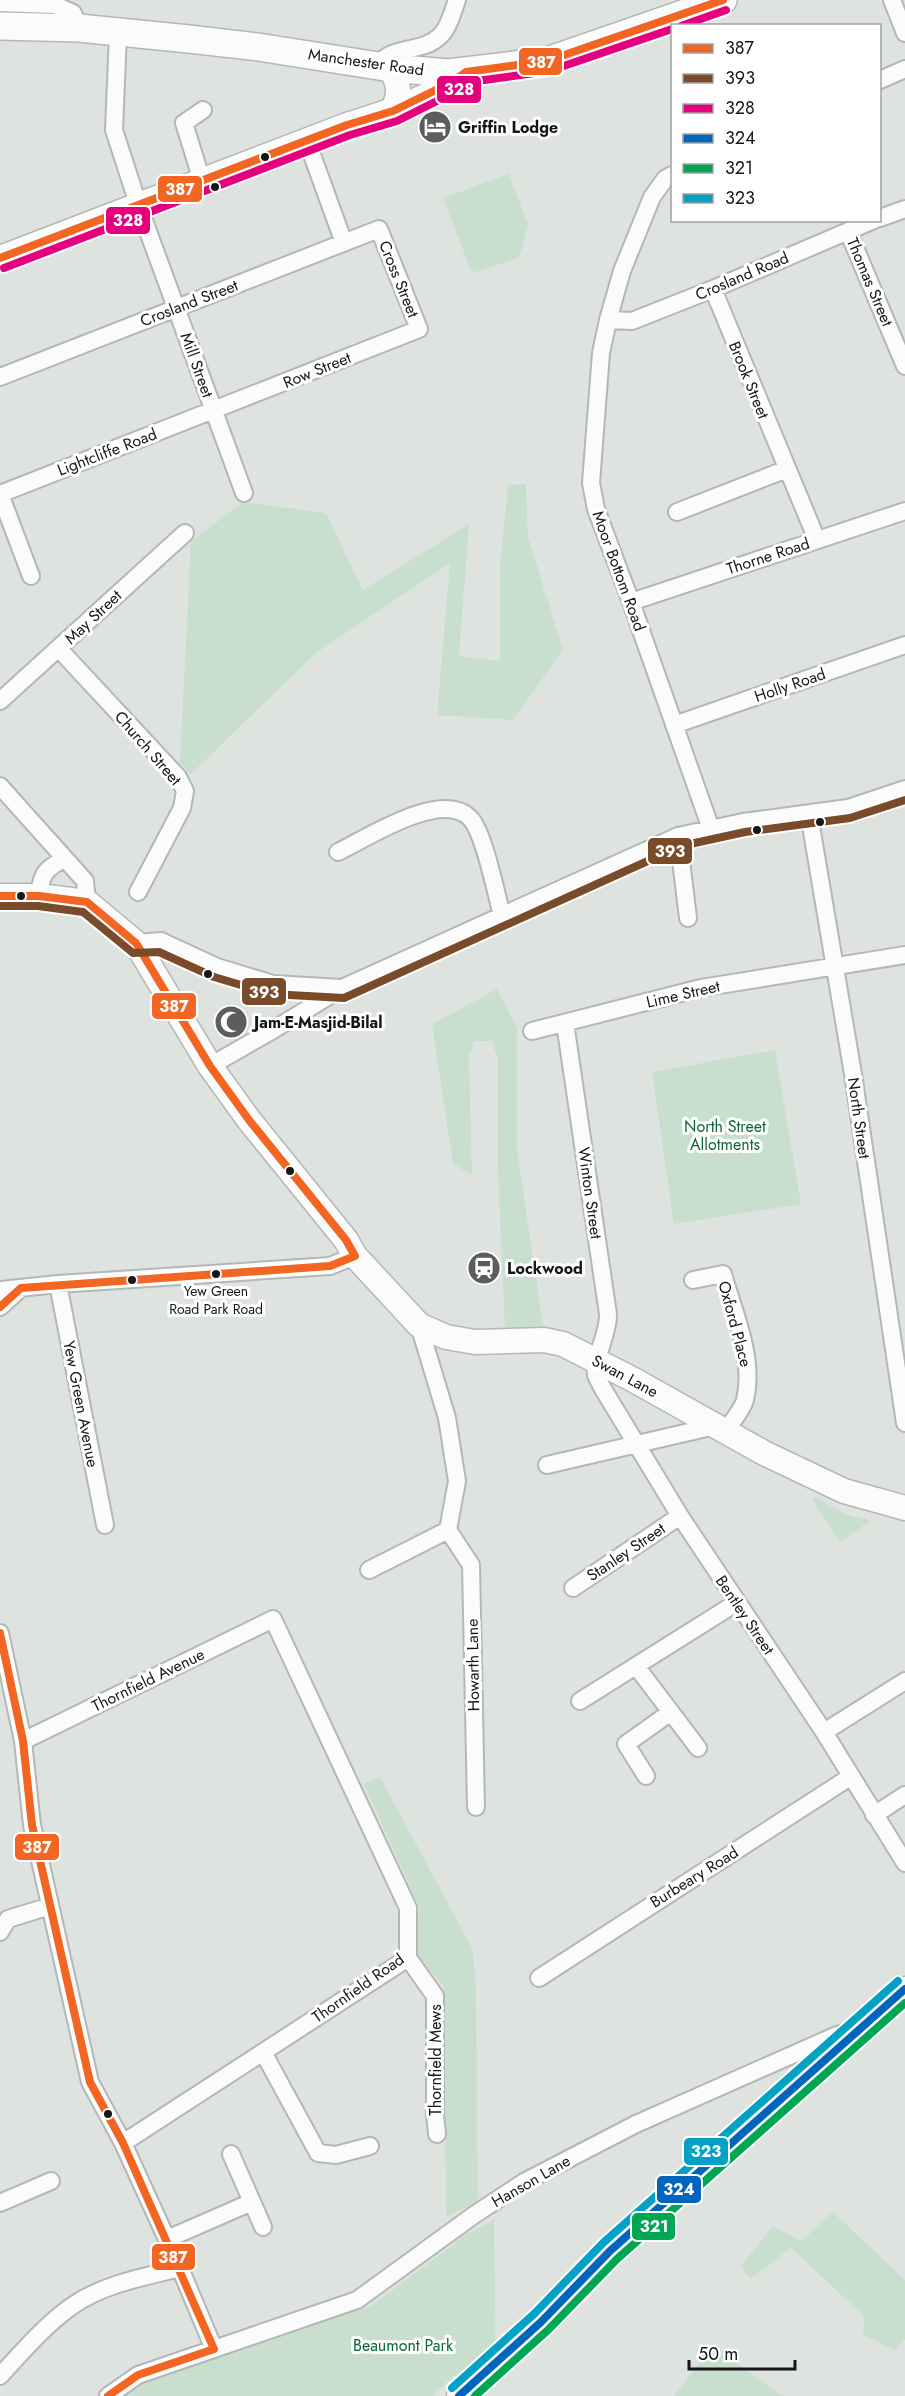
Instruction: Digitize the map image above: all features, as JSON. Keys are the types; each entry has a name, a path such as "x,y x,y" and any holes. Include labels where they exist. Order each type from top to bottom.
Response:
{"main road":[{"name":"Manchester Road","path":"0,26 79,28 258,46 430,72 466,72 547,61 723,0"}],"street":[{"path":"393,111 399,93 397,81 384,66 386,55 429,46 443,34 457,0"},
{"path":"892,0 905,33"},
{"path":"0,3 55,5 73,13 79,28"},
{"name":"Mill Street","path":"118,33 114,130 138,204 244,493"},
{"path":"881,79 905,69"},
{"path":"0,258 347,125 393,111 452,82 466,72"},
{"path":"202,182 184,123 203,110"},
{"path":"307,141 344,243"},
{"name":"Moor Bottom Road","path":"671,176 664,179 651,197 622,271 608,320 601,353 591,483 596,509 632,602 711,829"},
{"path":"881,218 905,208"},
{"name":"Crosland Road","path":"608,320 632,321 869,222"},
{"name":"Crosland Street","path":"0,377 379,229"},
{"name":"Cross Street","path":"379,229 419,330"},
{"name":"Thomas Street","path":"848,231 905,366"},
{"name":"Brook Street","path":"713,289 817,540"},
{"name":"Row Street","path":"214,410 419,330"},
{"name":"Lightcliffe Road","path":"0,494 214,410"},
{"path":"677,512 787,469"},
{"path":"0,494 31,576"},
{"name":"Thorne Road","path":"632,602 905,511"},
{"name":"May Street","path":"0,701 185,533"},
{"name":"Holly Road","path":"674,725 905,645"},
{"name":"Church Street","path":"59,649 178,777 185,791 182,808 138,892"},
{"path":"0,786 85,881 87,902 39,896 0,896"},
{"path":"210,1066 342,988 678,836 743,822 848,808 905,789"},
{"path":"338,852 406,818 427,811 444,808 458,812 470,818 479,834 502,915"},
{"name":"North Street","path":"809,814 899,1334 905,1423"},
{"path":"678,836 688,918"},
{"path":"39,896 41,880 50,866 64,859"},
{"name":"Swan Lane","path":"87,902 136,943 210,1066 249,1120 346,1240 355,1256 419,1325 446,1337 475,1342 544,1340 563,1344 764,1454 844,1491 905,1508"},
{"path":"136,943 161,941 217,967 273,984 342,988"},
{"name":"Lime Street","path":"532,1031 700,988 905,955"},
{"name":"Winton Street","path":"565,1023 608,1314 609,1326 600,1349 598,1362"},
{"path":"0,1290 330,1266 355,1256"},
{"name":"Oxford Place","path":"693,1280 723,1274 744,1346 748,1374 744,1402 720,1429"},
{"name":"Yew Green Avenue","path":"58,1284 105,1525"},
{"path":"0,1308 21,1288"},
{"path":"369,1570 448,1530 457,1481 447,1418 419,1325"},
{"name":"Bentley Street","path":"598,1362 596,1374 603,1389 680,1516 824,1732 905,1862"},
{"path":"547,1465 637,1443 720,1429"},
{"name":"Stanley Street","path":"573,1588 680,1516"},
{"name":"Howarth Lane","path":"448,1530 471,1565 476,1807"},
{"path":"580,1701 736,1603"},
{"name":"Thornfield Avenue","path":"23,1741 273,1619"},
{"name":"Thornfield Road","path":"123,2143 408,1958 408,1908 273,1619"},
{"path":"0,1634 23,1741 32,1825 90,2082 123,2143 214,2349"},
{"path":"636,1666 698,1748"},
{"path":"824,1732 905,1681"},
{"path":"646,1776 626,1744 671,1712"},
{"name":"Burbeary Road","path":"539,1978 850,1777"},
{"path":"874,1815 905,1795"},
{"path":"0,1932 8,1919 50,1906"},
{"name":"Thornfield Mews","path":"408,1958 435,1996 437,2134"},
{"path":"459,2396 541,2322 610,2251 905,1989"},
{"name":"Hanson Lane","path":"108,2396 138,2375 357,2300 474,2215 524,2182 636,2124 726,2083 837,2035 859,2030"},
{"path":"263,2052 318,2152 336,2155 370,2146"},
{"path":"231,2154 263,2227"},
{"path":"0,2203 51,2181"},
{"path":"167,2239 252,2202"},
{"path":"0,2376 73,2305 97,2292 180,2268"}],"green space":[{"path":"509,174 528,225 519,258 472,273 443,198"},
{"path":"526,484 528,537 563,650 513,720 437,715 450,563 316,653 191,774 180,763 191,541 243,502 326,513 363,590 469,524 459,656 500,661 500,567 508,485"},
{"path":"497,989 517,1028 517,1149 543,1326 505,1330 498,1171 498,1060 492,1041 475,1041 469,1055 472,1175 453,1164 432,1024"},
{"name":"North Street Allotments","path":"775,1050 801,1204 674,1224 652,1072"},
{"path":"815,1497 845,1514 871,1521 840,1542 812,1500"},
{"path":"380,1777 472,1948 476,1986 478,2202 446,2217 444,1986 416,1956 419,1907 364,1784"},
{"path":"833,2212 905,2280 905,2339 894,2350 863,2334 864,2316 791,2248 750,2279 741,2266 773,2226 801,2241"},
{"name":"Beaumont Park","path":"494,2220 496,2362 455,2375 432,2396 121,2396 144,2380 372,2305 464,2235"},
{"path":"713,2345 782,2396 674,2396"}],"transit line":[{"name":"387","path":"0,258 347,125 393,111 452,82 466,72 547,61 723,0"},
{"name":"328","path":"687,24 726,10"},
{"name":"328","path":"4,268 350,135 397,121 457,91 470,82 549,71 671,29"},
{"name":"393","path":"0,906 38,906 83,912 133,953 159,952 214,977 271,994 344,998 681,846 745,832 850,818 905,800"},
{"name":"387","path":"0,896 39,896 87,902 136,943 210,1066 249,1120 346,1240 355,1256 330,1266 21,1288 0,1307"},
{"name":"387","path":"0,1633 23,1741 32,1825 90,2082 123,2143 214,2349 138,2375 108,2396"},
{"name":"323","path":"452,2388 534,2314 603,2243 898,1981"},
{"name":"324","path":"459,2396 541,2322 610,2251 905,1989"},
{"name":"321","path":"475,2396 548,2330 617,2259 905,2003"}],"place":[{"name":"Griffin Lodge","path":"435,127"},
{"name":"Jam-E-Masjid-Bilal","path":"231,1022"},
{"name":"Lockwood","path":"484,1268"},
{"name":"Yew Green Road Park Road","path":"216,1274"}]}
